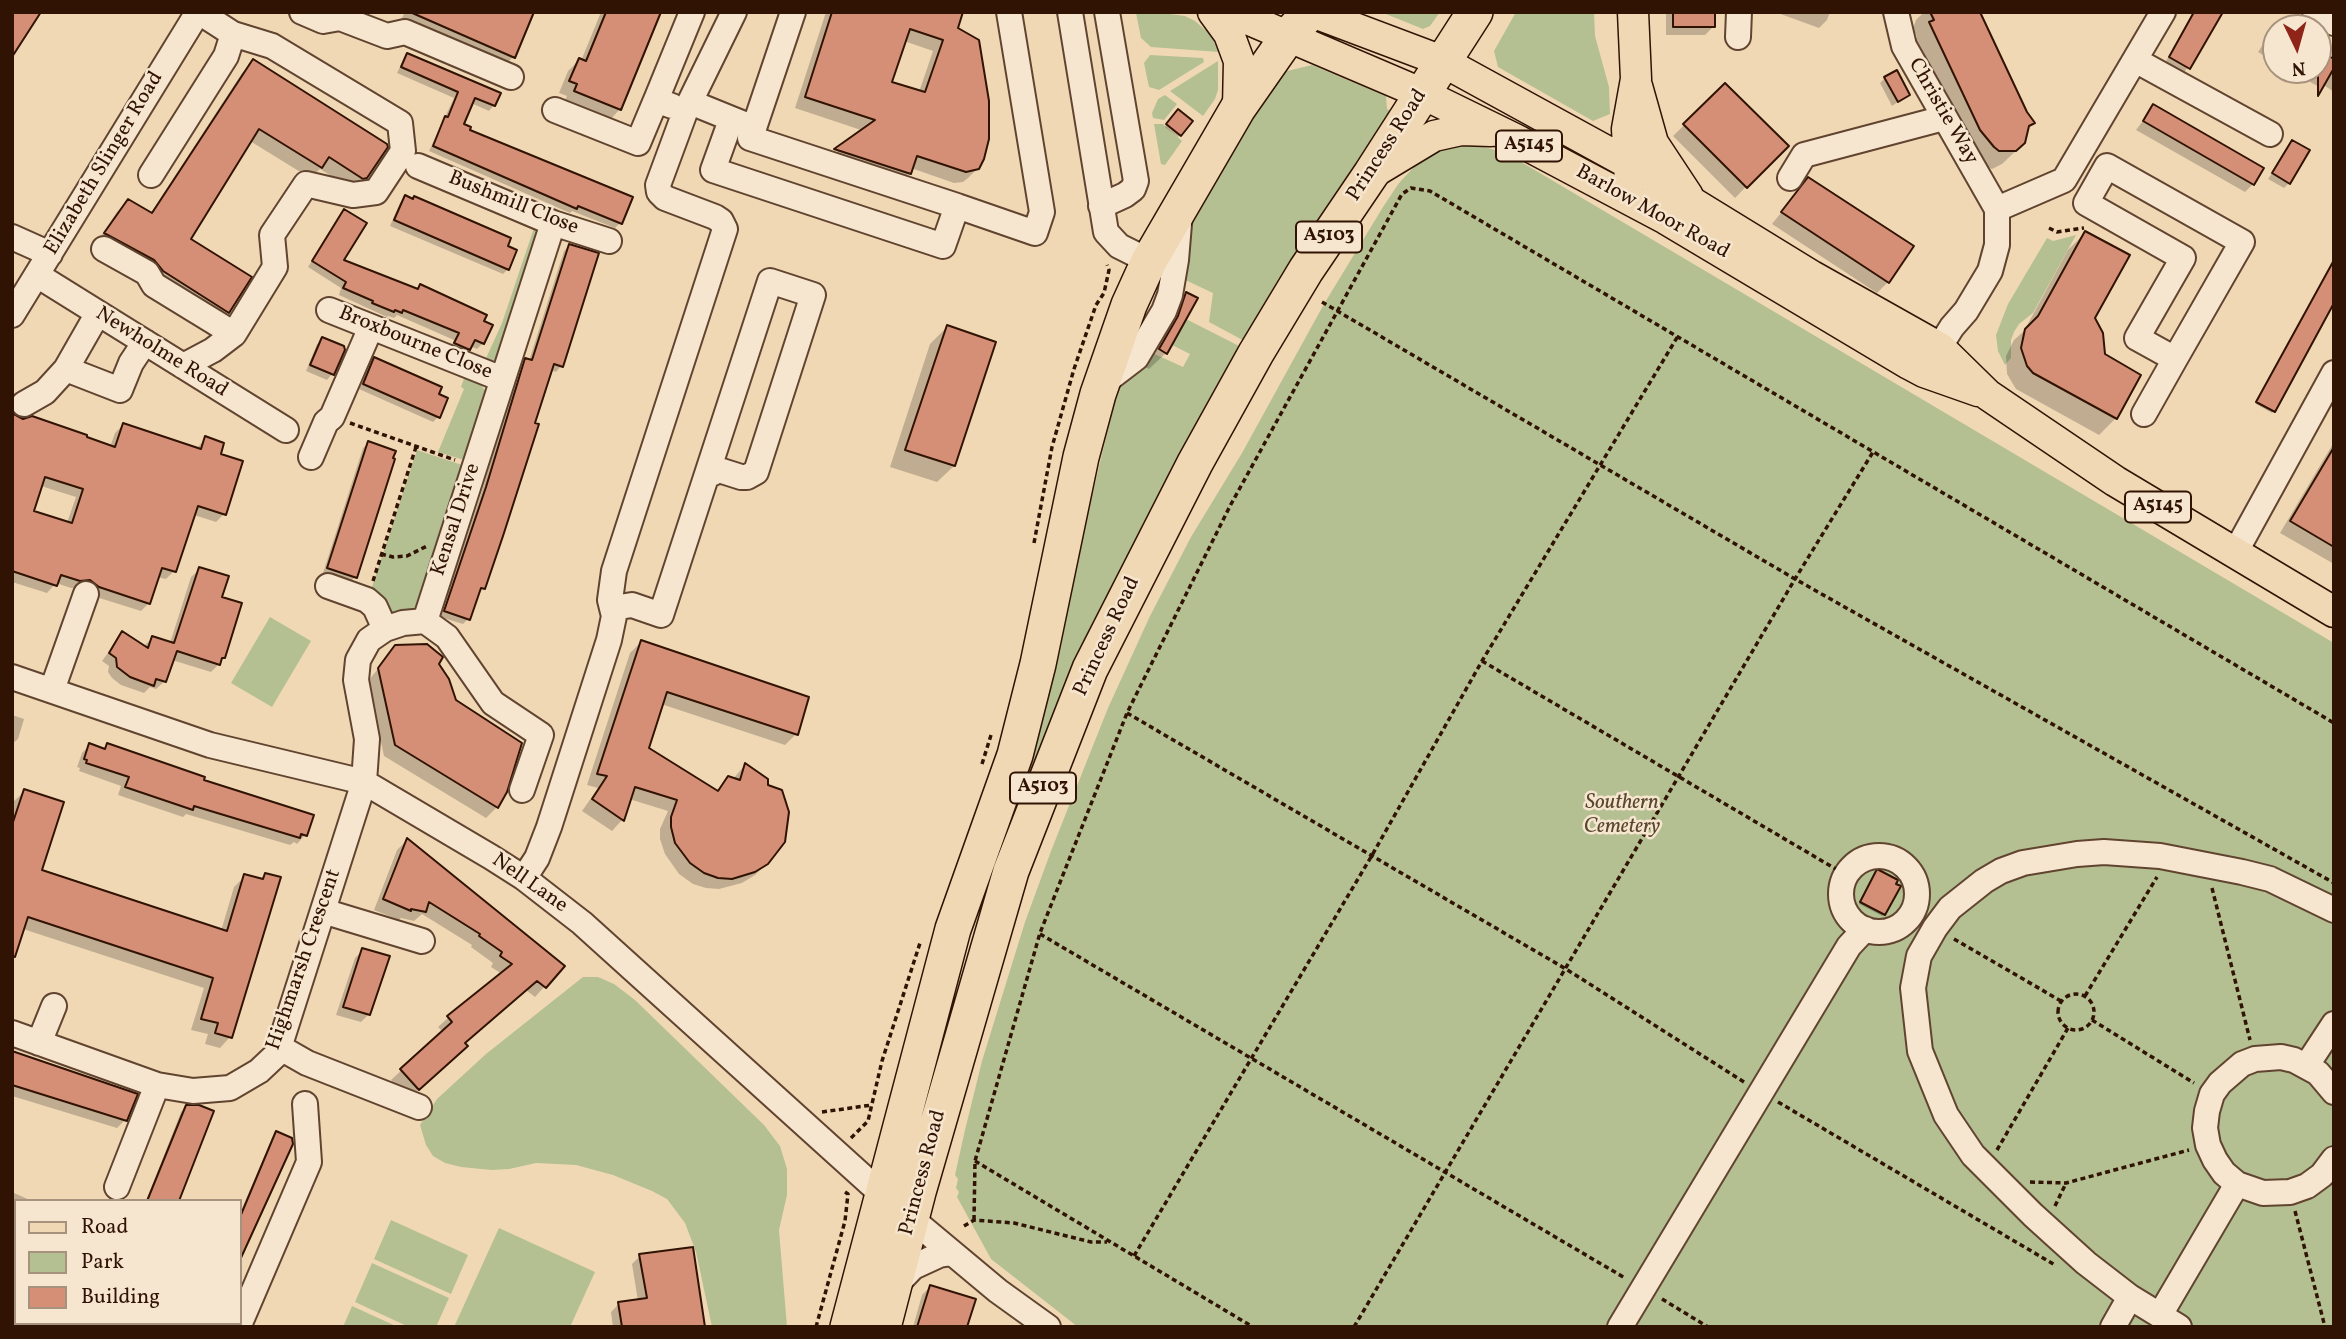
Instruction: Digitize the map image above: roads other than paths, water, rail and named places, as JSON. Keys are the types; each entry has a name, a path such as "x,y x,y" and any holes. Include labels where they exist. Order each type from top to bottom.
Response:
{"highway":[{"name":"Princess Road","path":"883,1327 911,1217 1011,871 1090,669 1239,383 1306,270 1475,12"},
{"name":"Princess Road","path":"848,1327 953,929 1015,755 1038,664 1082,457 1102,384 1129,305 1149,261 1238,108 1304,20"}],"main road":[{"path":"1213,12 1229,34 1239,61 1238,108"},
{"name":"Barlow Moor Road","path":"1231,12 1304,20 1442,61 1628,163 1812,276 1903,326 1939,349 1988,395 2115,481 2334,612"},
{"name":"A5145","path":"1633,12 1636,79 1653,143 1694,204"},
{"name":"Barlow Moor Road","path":"1304,20 1423,94 1634,201 1939,349"},
{"name":"A5145","path":"1634,201 1628,163 1627,129 1636,79"},
{"name":"A5145","path":"1371,174 1422,142 1445,133 1488,130 1515,139"}],"street":[{"path":"183,366 213,350 234,334 275,267 272,235 306,184 353,195 376,192 403,150 400,123 272,46 233,34 198,12"},
{"name":"Elizabeth Slinger Road","path":"12,315 198,12"},
{"path":"302,12 323,21 340,18 387,36 405,32 511,76"},
{"path":"555,110 638,143 692,12"},
{"path":"524,878 537,858 549,827 609,640 614,616 611,585 614,571 725,229 715,217 674,203 659,192 660,177 687,107 734,12"},
{"path":"793,12 742,124 713,170 943,246 957,206"},
{"path":"656,100 742,124 750,138 1035,233 1042,212 1009,12"},
{"path":"1070,12 1106,232 1112,241 1149,261"},
{"path":"1101,206 1125,195 1133,189 1136,181 1107,12"},
{"path":"1738,37 1739,12"},
{"name":"Christie Way","path":"1896,12 1904,46 1997,209"},
{"path":"2315,12 2334,23"},
{"path":"1939,349 1990,271 1997,245 1997,209 2064,180 2160,13"},
{"path":"151,175 226,56 233,34"},
{"path":"2135,60 2270,134"},
{"path":"1790,178 1804,155 1944,118"},
{"path":"2082,150 2242,242 2144,414"},
{"name":"Bushmill Close","path":"418,166 553,223 608,241"},
{"path":"2107,166 2086,203 2183,258 2137,338 2175,359"},
{"path":"1102,384 1136,358 1164,311 1177,260 1180,206"},
{"name":"Kensal Drive","path":"425,621 553,223"},
{"path":"12,237 50,254"},
{"path":"104,249 147,273 153,285 234,334"},
{"name":"Newholme Road","path":"37,275 286,430"},
{"path":"613,608 632,605 662,615 770,281 813,295 756,472 741,477 719,470 707,476"},
{"name":"Broxbourne Close","path":"329,310 502,379"},
{"path":"23,404 45,392 66,369 97,313"},
{"path":"311,457 326,422 332,417 371,327"},
{"path":"66,369 120,390 131,363 145,342"},
{"path":"2235,553 2334,373"},
{"path":"328,586 367,600 375,607 385,629"},
{"path":"52,690 86,594"},
{"path":"364,782 368,739 356,680 362,650 369,640 385,629 425,621 456,647 482,691 493,703 541,735 522,790"},
{"name":"Nell Lane","path":"12,677 211,745 364,782 524,878 582,923 883,1195 998,1291 1048,1327"},
{"name":"Highmarsh Crescent","path":"12,1033 157,1085 193,1091 230,1088 259,1072 277,1054 364,782"},
{"path":"2237,1184 2169,1321 2130,1297 2086,1264 1992,1175 1973,1155 1946,1115 1920,1051 1913,988 1919,956 1950,908 1984,881 2001,871 2049,857 2104,852 2206,864 2270,879 2334,910"},
{"path":"1897,928 1913,911 1916,900 1916,887 1911,875 1903,865 1879,856 1854,865 1841,887 1841,900 1854,923 1865,929 1886,931 1897,928 1934,930"},
{"path":"1916,900 1934,930"},
{"path":"323,911 422,941"},
{"path":"1620,1327 1849,946 1865,929"},
{"path":"39,1043 54,1006"},
{"path":"2306,1065 2334,1024"},
{"path":"279,1047 307,1063 419,1107"},
{"path":"2334,1092 2318,1073 2306,1065 2281,1057 2255,1059 2230,1072 2213,1094 2205,1128 2208,1145 2224,1173 2237,1184 2263,1193 2290,1192 2315,1180 2334,1159"},
{"path":"117,1187 157,1085"},
{"path":"242,1317 309,1162 305,1104"},
{"path":"893,1288 914,1267 939,1255 952,1253"},
{"path":"2113,1327 2130,1297"}],"park label":[{"name":"Southern Cemetery","path":"1622,816"}]}
